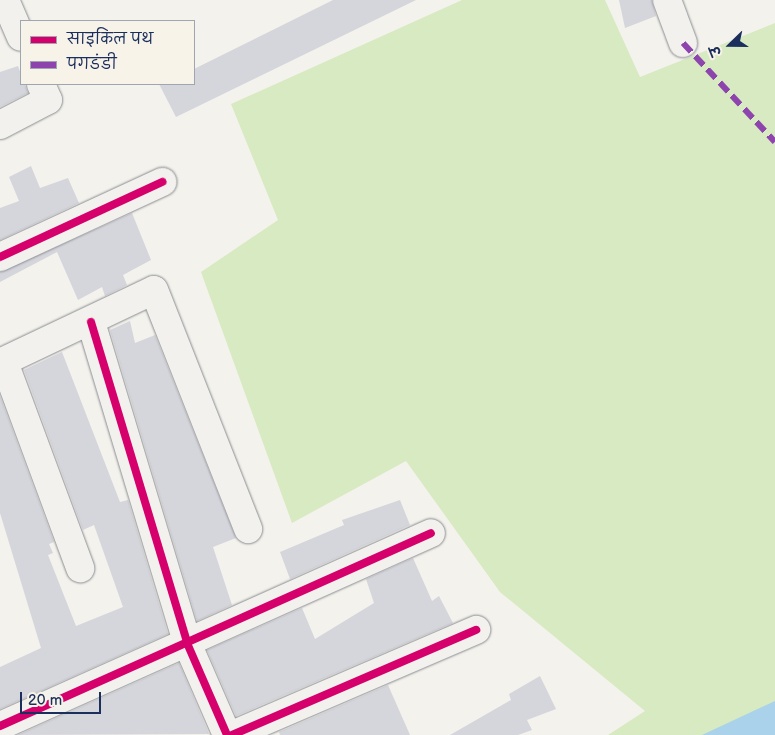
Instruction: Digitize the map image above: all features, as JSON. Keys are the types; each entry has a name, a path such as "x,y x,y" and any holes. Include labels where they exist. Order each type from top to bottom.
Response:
{"street":[{"path":"5,0 20,35"},
{"path":"667,0 683,44"},
{"path":"0,125 48,100 41,85"},
{"path":"0,257 162,182"},
{"path":"80,568 2,363 91,322 142,293 158,294 248,529"},
{"path":"91,322 187,643 227,735"},
{"path":"0,726 431,533"},
{"path":"232,735 476,630"}],"green space":[{"path":"462,0 605,0 640,77 775,23 775,735 608,735 645,711 500,592 406,461 292,523 201,272 278,220 231,104"}],"water":[{"path":"775,701 775,735 702,735"}],"building":[{"path":"333,0 416,0 176,117 160,85 195,85 195,69"},
{"path":"619,0 652,0 656,16 625,28"},
{"path":"18,66 20,85 25,85 28,93 0,107 0,72"},
{"path":"31,166 40,188 68,178 79,203 0,240 0,208 19,201 9,177"},
{"path":"132,213 151,260 123,275 127,285 105,296 102,287 78,300 57,252 0,282 0,272"},
{"path":"130,321 135,343 155,335 236,538 213,547 232,605 197,621 110,330"},
{"path":"62,352 120,502 128,500 168,634 0,709 0,667 41,648 0,513 0,396 54,542 49,544 53,553 48,555 76,626 123,607 94,525 83,530 24,370"},
{"path":"400,500 410,525 290,579 280,552 344,525 342,520"},
{"path":"413,558 432,601 439,596 453,623 236,716 207,650 302,608 315,639 374,603 366,579"},
{"path":"179,663 209,734 18,735"},
{"path":"540,676 556,709 527,720 532,730 518,735 450,735 511,700 509,694"},
{"path":"388,685 410,735 280,735 279,732"}],"marked path":[{"path":"683,43 775,142"}],"cycle path":[{"path":"0,257 162,182"},
{"path":"91,322 187,643 227,735"},
{"path":"0,726 431,533"},
{"path":"232,735 476,630"}]}
